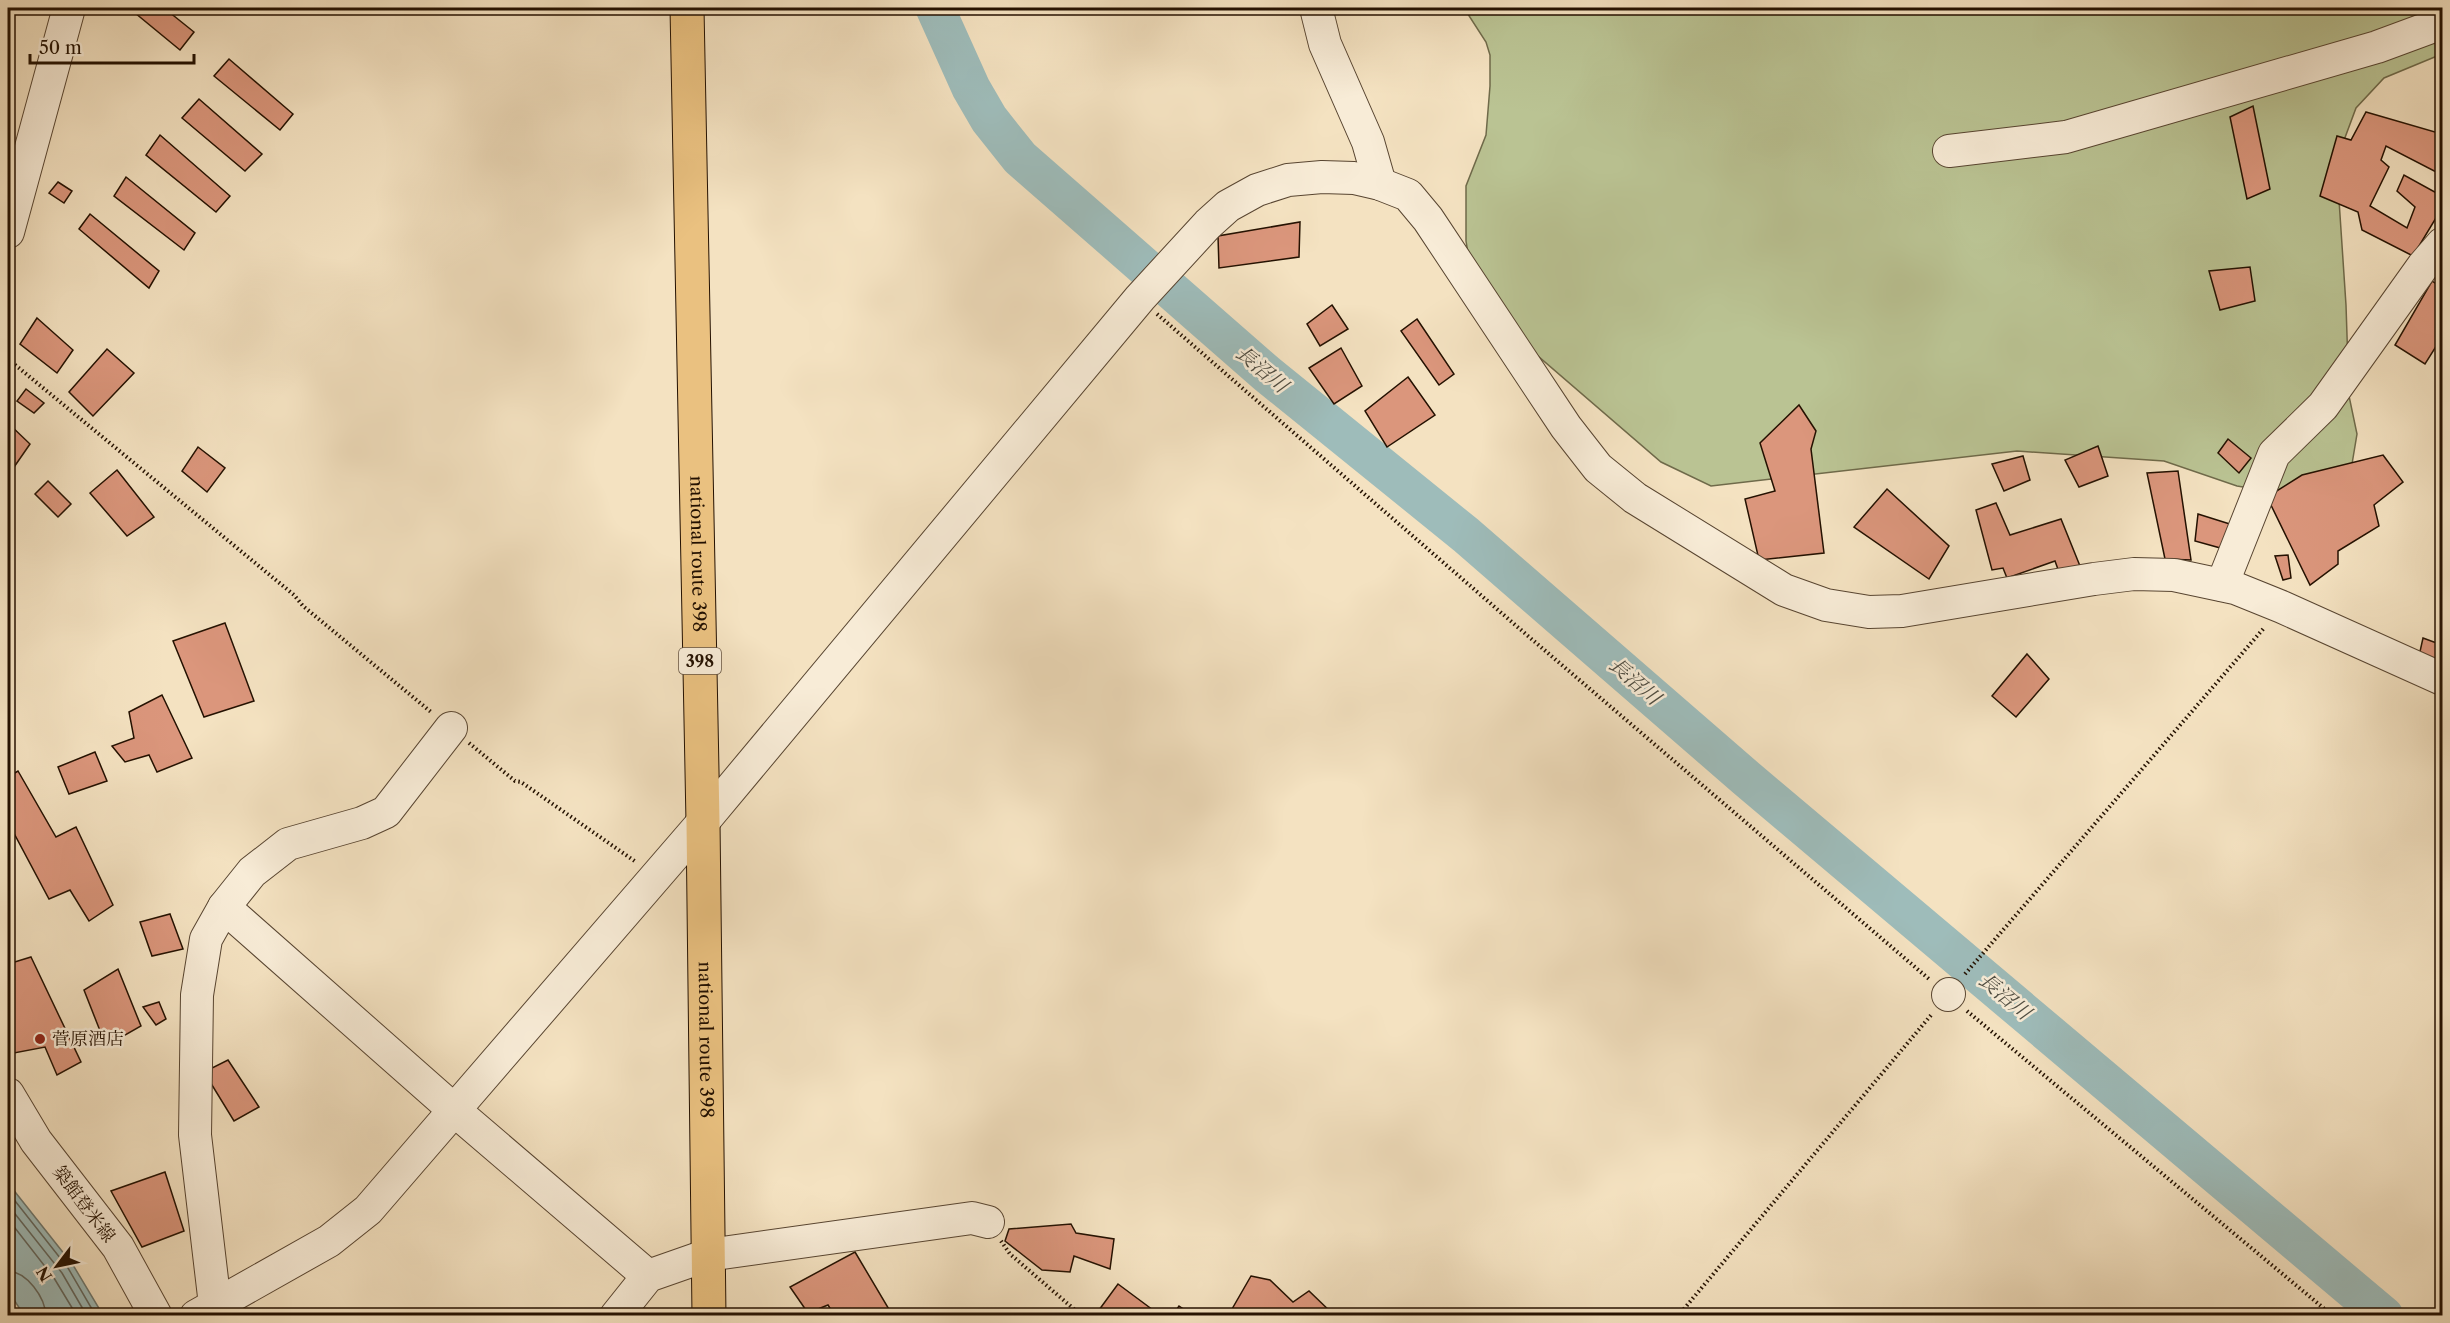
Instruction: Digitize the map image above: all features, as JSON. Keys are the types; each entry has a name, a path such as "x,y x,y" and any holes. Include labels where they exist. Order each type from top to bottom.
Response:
{"highway":[{"name":"national route 398","path":"687,8 703,822 709,1316"}],"street":[{"path":"8,232 69,8"},
{"path":"1317,8 1324,44 1368,142 1380,184"},
{"path":"1949,151 2066,137 2377,47 2442,23"},
{"path":"451,728 386,812 362,823 288,844 252,872 224,907 206,939 197,995 195,1135 205,1310 328,1240 368,1210 703,822 1140,298 1208,224 1228,206 1257,190 1288,180 1322,177 1354,178 1380,184 1408,195 1428,219 1566,427 1598,468 1635,498 1784,590 1826,605 1869,612 1902,611 2133,574 2174,575 2222,585 2282,607 2442,679"},
{"path":"2222,585 2274,454 2323,406 2423,266 2442,244"},
{"path":"224,907 454,1110 648,1276"},
{"name":"築館登米線","path":"8,1095 36,1142 118,1247 156,1316"},
{"path":"616,1316 648,1276 708,1254 972,1218 988,1222"}],"path":[{"path":"1140,298 1528,636 1948,995 2333,1316"},
{"path":"8,359 285,587 303,606 515,781 521,782 656,876"},
{"path":"1985,950 2282,607"},
{"path":"1678,1316 1948,995"},
{"path":"988,1222 1010,1254 1082,1316"}],"green space":[{"path":"1464,8 2442,8 2442,54 2384,78 2356,108 2343,143 2339,200 2349,396 2357,434 2352,464 2281,493 2237,486 2164,461 2017,451 1711,486 1661,462 1496,320 1473,283 1466,241 1466,186 1486,135 1490,55 1486,42"}],"water":[{"path":"8,1183 73,1265 103,1315 24,1315 8,1291"}],"building":[{"path":"129,8 164,8 194,32 180,50"},
{"path":"229,59 293,114 280,130 214,76"},
{"path":"199,99 262,154 245,171 182,118"},
{"path":"2253,106 2270,189 2247,199 2230,117"},
{"path":"2366,112 2442,134 2442,175 2386,146 2381,160 2389,167 2370,206 2407,228 2415,207 2397,191 2404,175 2442,196 2442,208 2413,256 2362,230 2358,212 2320,196 2337,136 2351,140"},
{"path":"160,135 230,196 216,212 146,155"},
{"path":"126,177 195,233 184,250 114,196"},
{"path":"58,182 72,191 64,203 49,193"},
{"path":"90,214 159,271 149,288 79,229"},
{"path":"1300,222 1299,257 1219,268 1218,236"},
{"path":"2250,267 2255,301 2220,310 2209,271"},
{"path":"2432,281 2442,288 2442,337 2425,364 2395,345"},
{"path":"1332,305 1348,329 1320,346 1307,324"},
{"path":"37,318 73,350 57,373 20,344"},
{"path":"1417,319 1454,374 1439,385 1401,331"},
{"path":"1341,348 1362,386 1334,404 1309,368"},
{"path":"107,349 134,373 93,416 69,392"},
{"path":"1408,377 1435,415 1387,447 1365,411"},
{"path":"26,389 44,403 34,413 17,401"},
{"path":"1799,405 1816,431 1811,449 1824,553 1759,560 1745,499 1775,491 1760,443"},
{"path":"8,423 30,444 12,470 8,466"},
{"path":"2228,439 2251,458 2239,473 2218,453"},
{"path":"2098,446 2108,476 2079,487 2065,460"},
{"path":"198,447 225,468 207,492 182,471"},
{"path":"2383,455 2403,482 2374,505 2379,526 2338,551 2338,564 2310,585 2267,497 2302,475"},
{"path":"2023,456 2030,480 2004,491 1992,464"},
{"path":"117,470 154,517 127,536 90,493"},
{"path":"2178,471 2191,560 2165,559 2147,473"},
{"path":"48,481 71,504 58,517 35,494"},
{"path":"1887,489 1949,546 1929,579 1854,527"},
{"path":"1996,503 2010,535 2061,519 2080,566 2059,572 2055,561 2007,578 2003,568 1992,570 1976,510"},
{"path":"2198,514 2233,525 2224,549 2195,541"},
{"path":"2288,555 2291,578 2283,580 2275,556"},
{"path":"225,623 254,701 204,717 173,641"},
{"path":"2423,638 2442,645 2442,666 2419,656"},
{"path":"2027,654 2049,679 2016,717 1992,696"},
{"path":"162,695 192,758 157,772 149,755 125,762 112,746 134,738 129,712"},
{"path":"95,752 107,781 69,794 58,767"},
{"path":"18,771 56,837 76,827 113,905 89,921 70,890 49,899 8,822 8,777"},
{"path":"170,914 183,949 152,956 140,922"},
{"path":"31,957 81,1062 57,1075 45,1047 14,1053 8,1041 8,964"},
{"path":"118,969 141,1026 106,1046 84,990"},
{"path":"159,1002 166,1019 156,1025 143,1007"},
{"path":"228,1060 259,1107 234,1121 204,1072"},
{"path":"165,1172 184,1231 142,1247 111,1191"},
{"path":"1071,1224 1076,1233 1114,1239 1110,1269 1074,1256 1070,1272 1042,1270 1005,1241 1009,1229"},
{"path":"855,1252 893,1316 835,1316 828,1305 808,1313 790,1287"},
{"path":"1251,1276 1270,1280 1293,1302 1309,1291 1335,1316 1275,1316 1271,1312 1269,1316 1228,1316"},
{"path":"1118,1284 1161,1316 1106,1316 1099,1310"},
{"path":"1179,1306 1194,1316 1172,1316"}],"waterway":[{"name":"長沼川","path":"935,8 971,88 989,119 1020,158 1267,374 1466,535 1746,778 2384,1316"}],"place":[{"name":"菅原酒店","path":"40,1039"}]}
